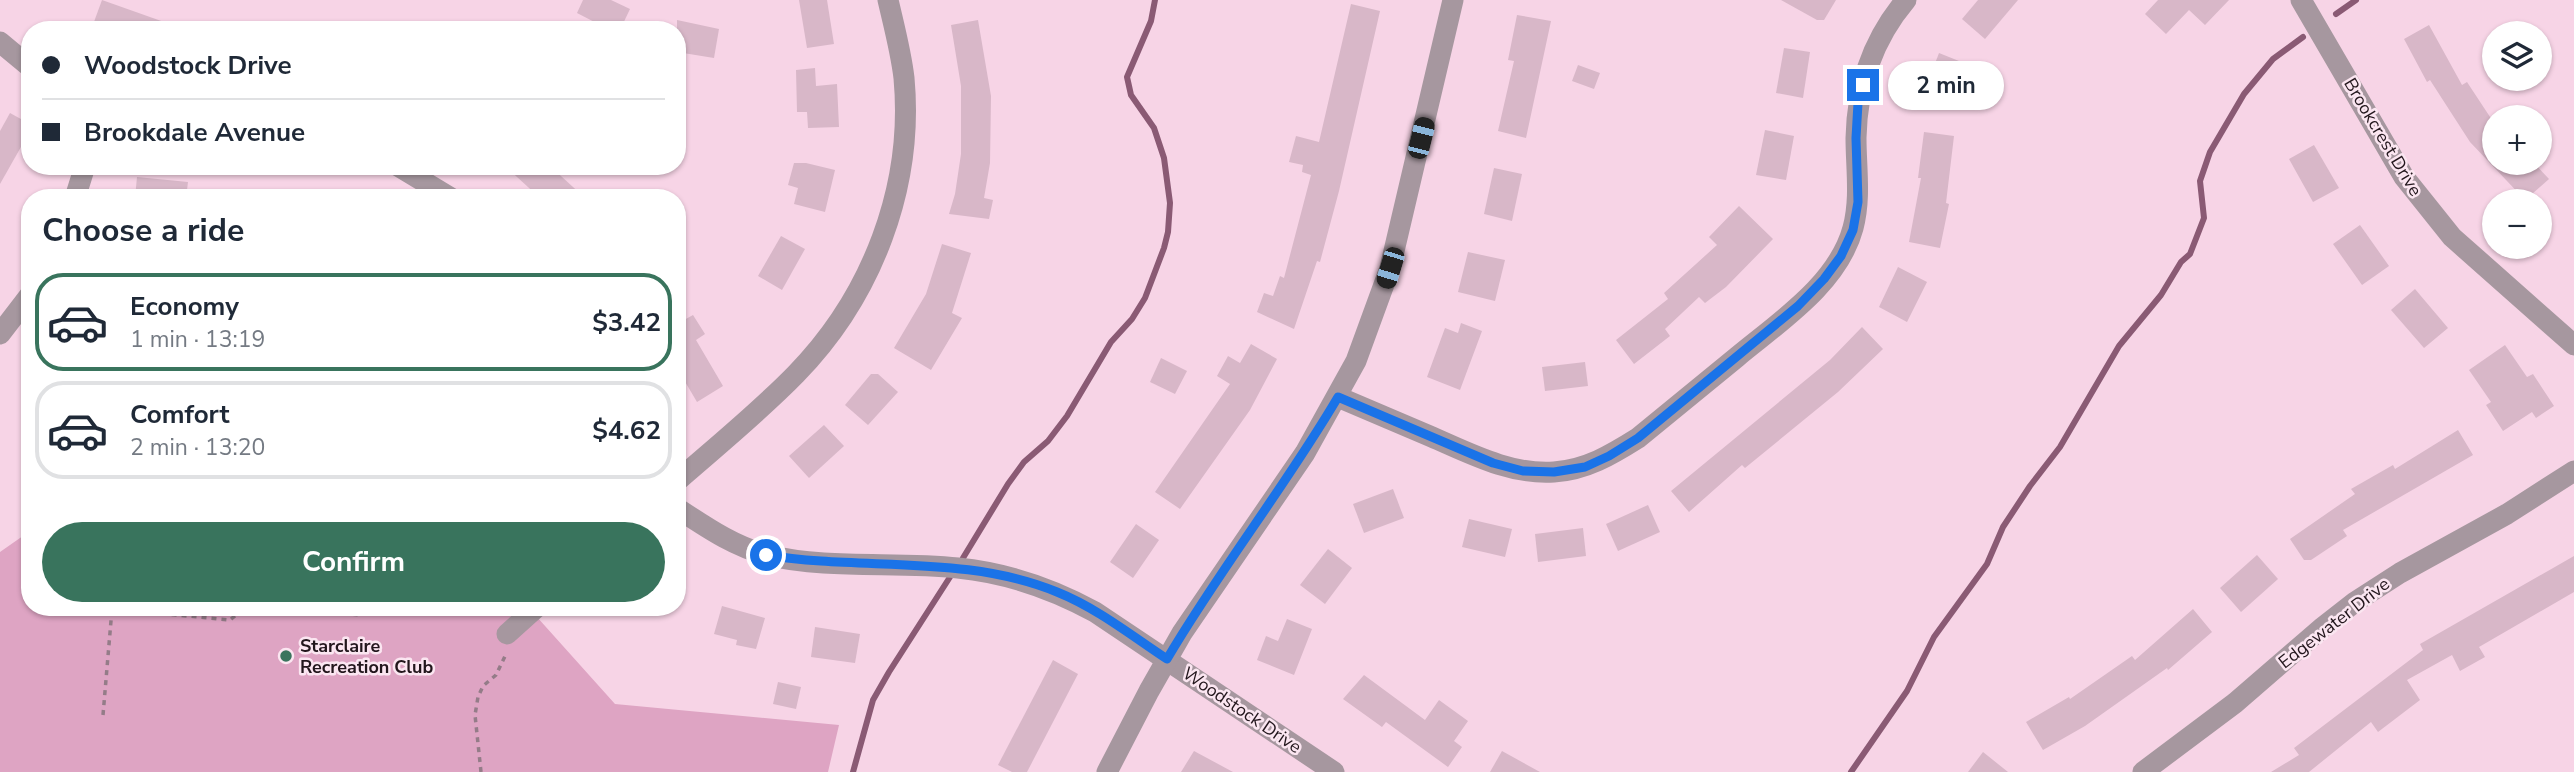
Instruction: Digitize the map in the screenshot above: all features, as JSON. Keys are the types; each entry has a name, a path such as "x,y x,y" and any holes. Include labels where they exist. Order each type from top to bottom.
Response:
{"street":[{"path":"686,473 798,372 835,328 857,293 879,247 892,209 902,164 905,130 901,56 888,0"},
{"path":"1107,772 1167,659 1232,558 1305,453 1338,397 1369,331 1390,268 1453,0"},
{"path":"1338,397 1493,463 1523,471 1554,472 1585,467 1638,438 1798,306 1824,279 1841,256 1853,230 1858,202 1858,103 1881,35 1906,0"},
{"name":"Brookcrest Drive","path":"2301,0 2404,177 2419,198 2471,255 2574,345"},
{"path":"0,42 21,60"},
{"path":"413,175 436,189"},
{"path":"0,334 21,307"},
{"name":"Edgewater Drive","path":"2143,772 2235,703 2355,603 2400,573 2507,513 2574,471"},
{"name":"Woodstock Drive","path":"686,514 722,537 766,555 805,561 957,568 1020,580 1058,592 1095,611 1334,772"},
{"path":"507,643 530,616"}],"path":[{"path":"103,715 111,616"},
{"path":"189,616 230,620 235,616"},
{"path":"481,772 475,715 478,697 483,686 496,675 507,643"}],"shaded area":[{"name":"Starclaire Recreation Club","path":"21,537 21,616 536,616 615,704 839,725 828,772 0,772 0,552"}],"building":[{"path":"102,0 161,21 94,21"},
{"path":"583,0 611,0 630,9 624,21 593,21 577,13"},
{"path":"799,0 827,0 834,44 807,48"},
{"path":"1781,0 1836,0 1824,20 1817,20"},
{"path":"1978,0 2018,0 1985,39 1962,19"},
{"path":"2158,0 2229,0 2205,25 2189,10 2166,34 2145,14"},
{"path":"1351,4 1380,11 1320,262 1317,261 1294,329 1257,312 1264,293 1273,296 1280,276 1284,278 1311,175 1302,172 1303,165 1289,162 1296,136 1319,142"},
{"path":"1517,15 1551,21 1526,138 1498,131 1514,61 1508,60"},
{"path":"978,20 991,96 990,163 984,198 993,200 989,219 949,214 961,154 961,86 951,25"},
{"path":"686,22 719,29 714,58 686,53"},
{"path":"2429,25 2462,85 2467,82 2482,105 2482,155 2470,142 2430,80 2427,82 2404,39"},
{"path":"1784,48 1810,52 1803,98 1776,93"},
{"path":"1939,53 1969,65 1953,107 1923,95"},
{"path":"1578,65 1600,73 1594,89 1572,81"},
{"path":"815,68 816,86 837,84 839,127 808,128 807,112 797,112 796,70"},
{"path":"10,113 21,119 21,147 0,184 0,131"},
{"path":"1765,130 1794,136 1786,180 1756,175"},
{"path":"1924,132 1954,136 1946,203 1949,204 1940,248 1909,242 1921,178 1918,178"},
{"path":"2314,145 2339,188 2313,202 2289,159"},
{"path":"794,163 835,170 825,212 794,204 798,188 788,185"},
{"path":"1494,168 1522,174 1512,221 1484,214"},
{"path":"515,175 560,175 575,189 530,189"},
{"path":"2501,175 2545,175 2549,179 2538,189 2515,189"},
{"path":"137,177 188,182 187,189 136,189"},
{"path":"1739,206 1773,239 1726,287 1705,303 1699,297 1665,329 1670,336 1634,364 1616,340 1668,299 1664,293 1717,245 1709,237"},
{"path":"2360,225 2389,266 2362,285 2333,244"},
{"path":"781,236 805,249 782,290 758,276"},
{"path":"942,244 971,253 952,313 962,318 931,370 894,348 926,294"},
{"path":"1468,252 1505,260 1495,301 1458,292"},
{"path":"1898,267 1927,282 1907,322 1879,307"},
{"path":"2415,289 2448,328 2424,348 2391,310"},
{"path":"693,315 705,334 696,340 723,386 697,402 686,383 686,319"},
{"path":"1461,323 1482,331 1460,390 1427,377 1445,328 1458,333"},
{"path":"1862,327 1883,349 1838,392 1745,468 1742,465 1689,512 1671,491 1830,360"},
{"path":"1251,344 1277,359 1250,410 1180,509 1155,492 1230,384 1217,376 1228,356 1240,363"},
{"path":"2505,345 2527,377 2533,374 2554,406 2536,418 2532,412 2503,431 2486,405 2491,402 2469,370"},
{"path":"1161,358 1187,371 1175,394 1150,382"},
{"path":"1585,362 1588,386 1545,391 1542,367"},
{"path":"871,374 878,374 898,392 868,425 845,405"},
{"path":"824,425 844,446 809,478 789,456"},
{"path":"2458,430 2473,455 2343,530 2347,536 2311,560 2304,560 2290,539 2355,494 2351,489 2393,465 2395,469"},
{"path":"1393,489 1404,518 1364,533 1353,504"},
{"path":"1648,505 1660,532 1618,551 1606,524"},
{"path":"1469,519 1512,529 1505,557 1462,547"},
{"path":"1136,524 1159,540 1133,578 1110,562"},
{"path":"1583,528 1586,556 1538,562 1535,534"},
{"path":"1328,549 1352,568 1325,604 1300,585"},
{"path":"2257,555 2278,579 2241,612 2220,588"},
{"path":"2574,556 2574,592 2479,647 2485,657 2460,671 2452,655 2407,680 2420,700 2378,732 2371,722 2309,772 2271,772 2299,755 2294,748 2423,650 2420,644"},
{"path":"722,606 765,618 756,649 736,645 737,640 714,634"},
{"path":"2193,609 2212,632 2168,670 2167,668 2085,726 2043,750 2026,722 2069,697 2070,699 2132,656 2135,660"},
{"path":"1287,619 1312,629 1294,675 1257,660 1266,636 1278,641"},
{"path":"815,627 860,634 855,663 811,657"},
{"path":"1053,660 1078,674 1027,772 1012,772 998,765"},
{"path":"1364,675 1425,720 1439,700 1468,721 1454,741 1462,747 1448,767 1386,722 1382,727 1343,699"},
{"path":"778,682 801,687 796,709 773,704"},
{"path":"1194,751 1233,772 1181,772"},
{"path":"1502,751 1540,772 1490,772"},
{"path":"1983,752 2008,772 1968,772"}],"waterway":[{"path":"963,558 1008,484 1024,462 1048,441 1067,416 1111,342 1132,319 1145,298 1164,248 1170,203 1164,158 1154,128 1131,95 1127,77 1151,21 1155,0"},
{"path":"2336,14 2356,0"},
{"path":"1851,772 1907,691 1934,637 1987,564 2003,527 2060,447 2119,346 2161,295 2181,262 2190,254 2204,218 2200,181 2210,152 2244,94 2273,59 2303,37"},
{"path":"853,772 873,700 950,577"}],"place":[{"name":"Starclaire Recreation Club","path":"286,656"}],"route":[{"path":"766,555 805,561 957,568 999,574 1058,592 1095,611 1167,659 1232,558 1305,453 1338,397 1493,463 1523,471 1554,472 1585,467 1638,438 1798,306 1824,279 1841,256 1853,230 1858,202 1856,138 1858,103 1863,85"}]}
